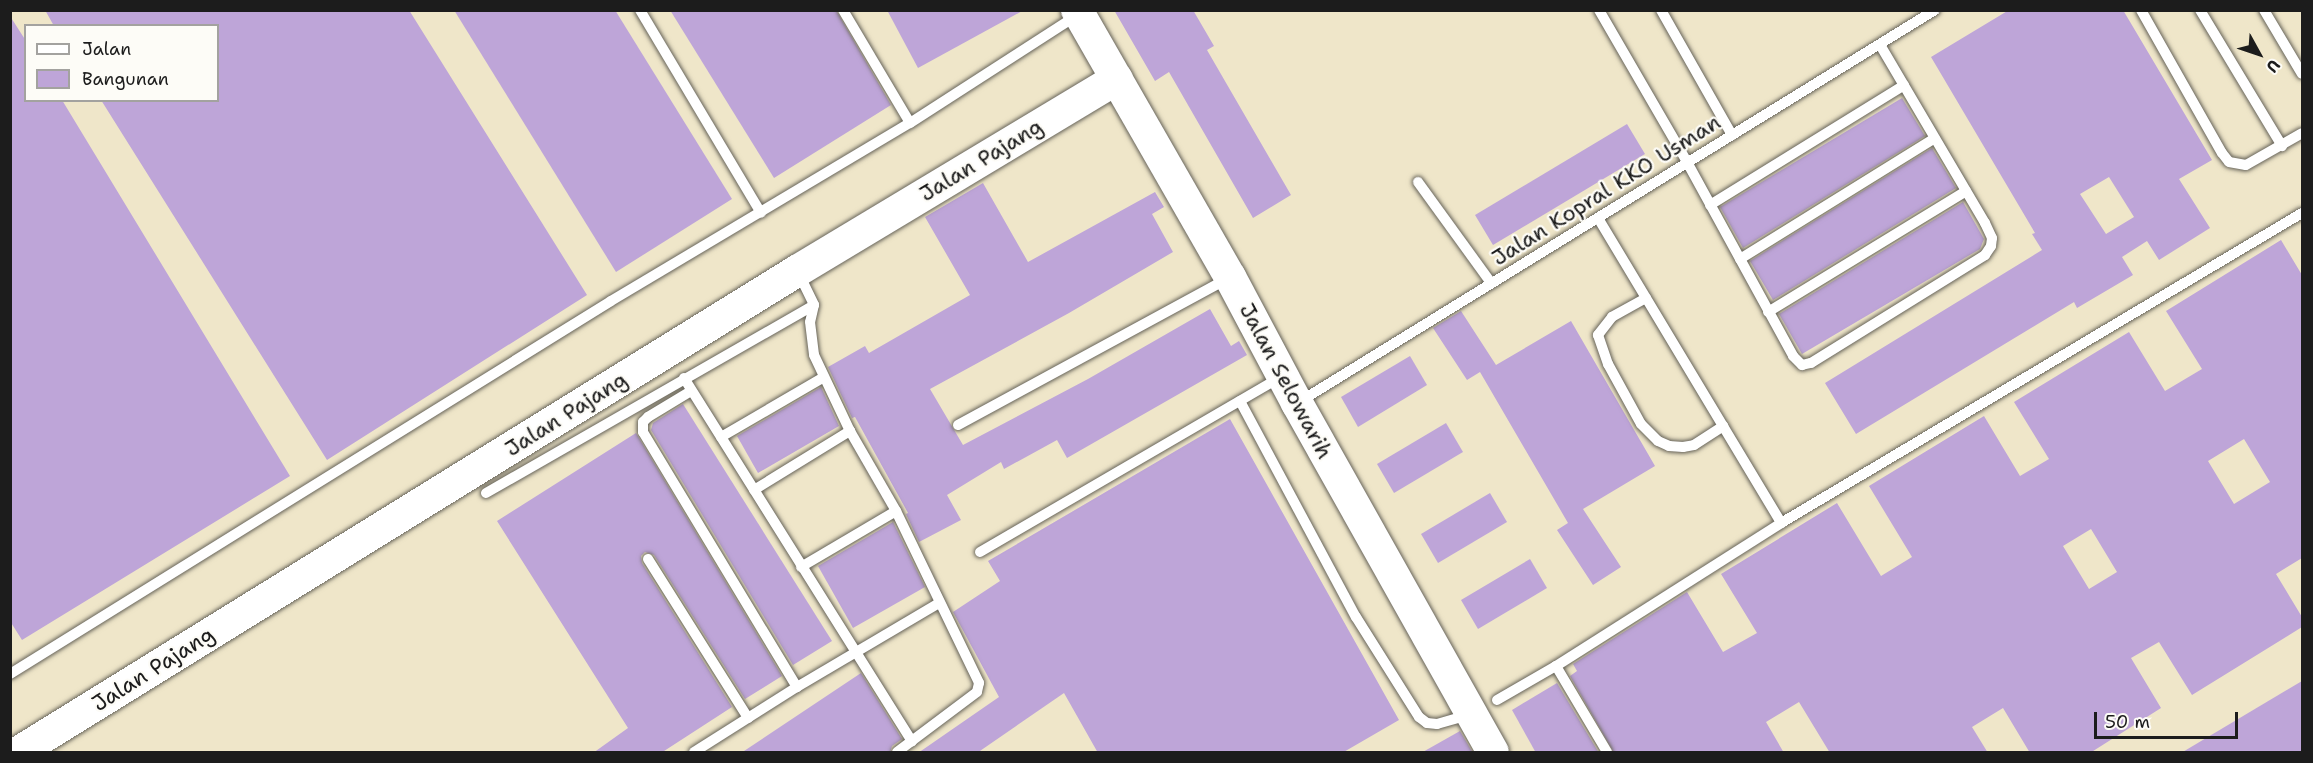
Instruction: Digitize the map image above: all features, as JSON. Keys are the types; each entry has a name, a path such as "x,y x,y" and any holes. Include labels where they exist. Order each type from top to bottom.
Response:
{"street":[{"name":"Jalan Selowarih","path":"1078,12 1230,277 1290,389 1484,707 1493,753"},
{"name":"Jalan Pajang","path":"19,753 797,271 1117,79"}],"lane":[{"path":"640,10 761,213"},
{"path":"843,10 910,123"},
{"path":"1599,10 1687,162 1793,356 1802,365 1821,357 1985,255 1992,238 1880,45"},
{"path":"1661,10 1732,135"},
{"name":"Jalan Kopral KKO Usman","path":"980,552 1240,401 1290,389 1491,283 1935,10"},
{"path":"2141,10 2229,162 2246,165 2302,134"},
{"path":"2200,10 2282,146"},
{"path":"2264,10 2302,74"},
{"path":"10,660 14,672 611,301 910,123 1078,12"},
{"path":"1710,205 1904,85"},
{"path":"1740,259 1935,138"},
{"path":"1418,182 1491,283"},
{"path":"1768,312 1966,191"},
{"path":"1240,401 1356,617 1419,717 1427,723 1437,724 1484,707 1556,666 1780,523 2302,213"},
{"path":"1598,218 1780,523"},
{"path":"797,271 814,305 810,322 814,355 850,431 896,511 977,677 979,688 966,701 897,753"},
{"path":"958,425 1230,277"},
{"path":"1646,298 1612,317 1598,335 1608,364 1641,424 1658,441 1669,446 1683,447 1694,445 1723,426"},
{"path":"486,493 814,305"},
{"path":"721,437 824,377"},
{"path":"684,378 912,741"},
{"path":"691,391 648,417 643,422 643,432 797,687"},
{"path":"754,490 850,431"},
{"path":"801,567 896,511"},
{"path":"648,559 748,718"},
{"path":"694,753 797,687 939,603"},
{"path":"1556,666 1607,753"}],"building":[{"path":"45,10 409,10 587,295 327,460 102,102 219,102 219,24 53,24"},
{"path":"454,10 615,10 732,199 616,272"},
{"path":"670,10 836,10 891,105 774,178"},
{"path":"887,10 1024,10 918,68"},
{"path":"1114,10 1193,10 1214,46 1207,50 1291,195 1253,218 1169,72 1155,81"},
{"path":"2009,10 2123,10 2212,160 2179,179 2210,228 2159,260 2147,241 2122,257 2133,275 2077,308 2074,302 1856,434 1825,383 2042,250 2032,234 2035,233 1931,57","holes":["2109,177 2134,217 2106,234 2080,194"]},
{"path":"10,16 24,38 24,102 63,102 290,476 22,640 10,621"},
{"path":"1902,98 1925,136 1743,248 1720,207"},
{"path":"1627,124 1645,154 1493,245 1475,215"},
{"path":"1932,148 1956,188 1773,300 1750,261"},
{"path":"983,183 1028,262 1155,192 1164,207 1152,214 1173,252 1069,313 930,389 963,445 1088,379 1210,309 1231,346 1239,341 1247,355 1067,458 1057,440 1004,469 1001,462 947,495 961,520 919,542 906,514 908,513 855,417 852,418 828,367 865,346 869,353 970,295 925,217"},
{"path":"1963,202 1984,239 1980,249 1802,354 1779,314"},
{"path":"2281,240 2302,275 2302,558 2276,574 2302,617 2302,627 2192,695 2159,642 2131,658 2161,708 2090,753 2030,753 2003,708 1972,727 1988,753 1830,753 1799,702 1766,722 1784,753 1614,753 1570,676 1577,671 1573,664 1687,592 1723,652 1757,633 1721,574 1837,503 1881,576 1912,557 1869,486 1984,416 2020,476 2049,459 2014,402 2129,332 2165,391 2202,369 2166,311","holes":["2244,439 2270,482 2234,504 2208,461","2091,529 2117,572 2089,589 2063,546"]},
{"path":"1461,311 1496,365 1571,321 1655,466 1583,509 1621,567 1593,585 1557,530 1568,523 1480,372 1467,380 1433,328"},
{"path":"1410,356 1427,385 1358,427 1341,397"},
{"path":"821,387 839,426 758,473 737,436"},
{"path":"683,404 832,641 793,665 651,430 653,423"},
{"path":"1230,419 1399,720 1342,753 1098,753 1064,693 977,753 918,753 999,697 953,612 1000,581 988,561"},
{"path":"1446,423 1463,452 1394,493 1377,464"},
{"path":"636,433 782,676 745,699 654,555 645,552 641,556 642,563 732,707 661,753 593,753 628,728 497,521"},
{"path":"1490,493 1507,522 1438,563 1421,534"},
{"path":"893,522 925,587 853,628 818,566"},
{"path":"1530,559 1547,588 1478,629 1461,600"},
{"path":"861,673 902,739 892,746 890,753 741,753"},
{"path":"2302,681 2302,753 2181,753"},
{"path":"1557,683 1599,753 1536,753 1512,710"},
{"path":"1460,731 1473,753 1421,753"}]}
